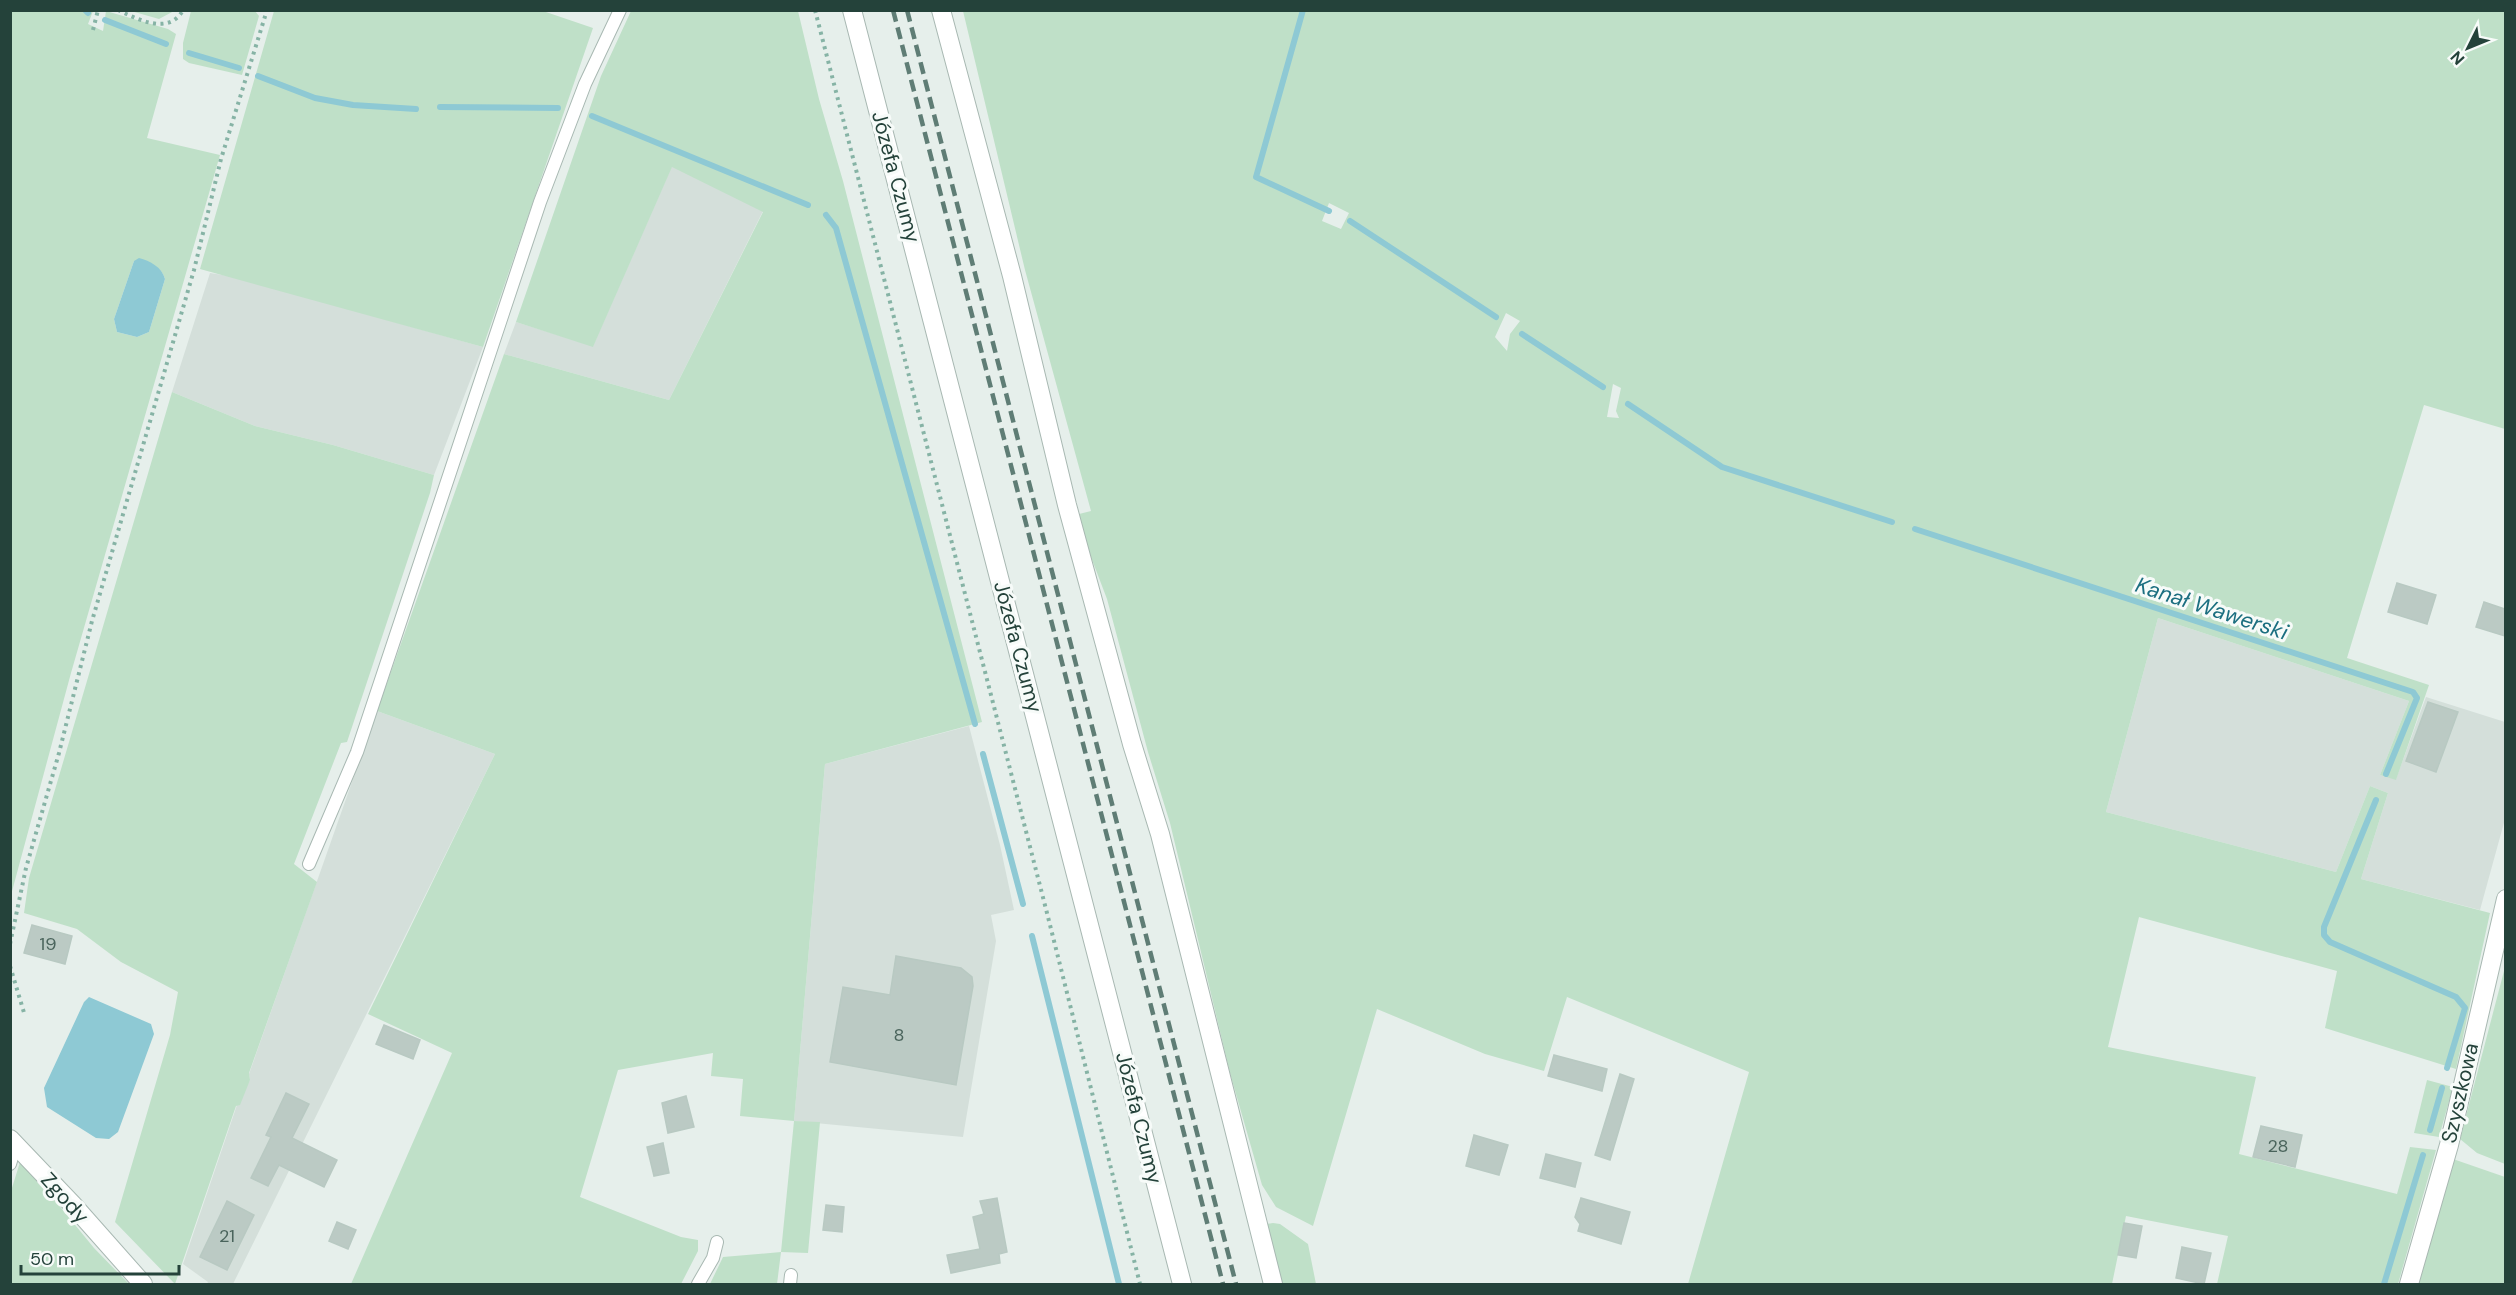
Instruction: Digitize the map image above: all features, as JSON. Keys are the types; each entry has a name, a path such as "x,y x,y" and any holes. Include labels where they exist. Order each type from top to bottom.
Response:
{"street":[{"name":"Józefa Czumy","path":"852,10 1182,1284"},
{"path":"941,10 1012,276 1067,505 1131,744 1160,834 1273,1284"},
{"name":"Szyszkowa","path":"2409,1284 2449,1145 2504,911"},
{"name":"Zgody","path":"13,1142 143,1284"}],"lane":[{"path":"309,864 357,752 540,202 585,84 620,10"},
{"path":"10,1164 13,1142"},
{"path":"698,1284 713,1258 717,1242"}],"path":[{"path":"93,30 98,10"},
{"path":"118,10 145,22 160,24 171,21 183,10"},
{"path":"10,944 26,868 59,753 92,621 194,270 221,159 267,10"},
{"path":"816,10 1140,1284"},
{"path":"10,966 25,1016"}],"shaded area":[{"path":"672,166 763,211 669,400 504,354 516,322 593,346"},
{"path":"210,273 235,277 483,347 434,475 333,445 255,426 172,392"},
{"path":"2158,618 2409,701 2380,775 2396,779 2426,697 2505,722 2505,819 2480,910 2361,879 2388,793 2370,786 2336,872 2106,812"},
{"path":"377,711 495,754 233,1284 207,1284 208,1282 183,1264 237,1105 250,1080 249,1074"},
{"path":"969,726 1000,845 1014,910 991,915 996,941 963,1137 794,1121 825,764"}],"green space":[{"path":"11,11 93,11 88,24 103,31 106,11 168,29 176,34 147,138 220,155 71,673 11,895","holes":["134,261 157,268 165,279 149,332 137,337 117,332 114,319"]},
{"path":"131,11 174,11 159,19"},
{"path":"191,11 255,11 259,16 242,75 189,63 183,59 183,43"},
{"path":"274,11 543,11 593,28 483,347 200,269"},
{"path":"631,11 798,11 982,722 825,764 794,1121 740,1116 743,1079 711,1076 713,1053 618,1070 580,1197 681,1237 698,1240 698,1251 681,1284 351,1284 452,1053 368,1014 495,754 377,711 504,354 669,400 763,212 672,167 593,347 516,322 601,76"},
{"path":"963,11 2505,11 2505,429 2424,405 2347,658 2429,685 2396,780 2380,775 2409,701 2158,618 2106,812 2336,872 2370,786 2388,793 2361,879 2490,913 2456,1069 2325,1028 2337,971 2139,917 2108,1047 2256,1077 2239,1154 2397,1194 2410,1147 2436,1150 2398,1284 2217,1284 2228,1236 2126,1216 2112,1284 1688,1284 1749,1072 1567,997 1544,1071 1485,1054 1377,1009 1313,1226 1276,1207 1262,1185 1230,1073 1170,823 1148,752 1107,599 1075,515 1091,511 1025,270","holes":["1329,203 1349,213 1341,229 1322,221","1506,313 1520,321 1510,334 1507,351 1495,337","1613,384 1621,388 1616,411 1619,418 1607,417"]},
{"path":"172,392 255,426 333,445 434,475 347,742 341,743 294,864 317,882 249,1073 250,1080 240,1105 236,1106 175,1284 115,1222 170,1035 178,992 121,962 77,929 24,913 29,878"},
{"path":"2505,967 2505,1164 2477,1153 2460,1139"},
{"path":"2427,1080 2453,1087 2439,1137 2414,1133"},
{"path":"794,1121 820,1122 808,1253 781,1252"},
{"path":"21,1159 94,1248 129,1284 11,1284 11,1191"},
{"path":"2453,1159 2505,1177 2505,1284 2419,1284"},
{"path":"1265,1224 1280,1224 1308,1244 1316,1284 1281,1284"},
{"path":"781,1252 777,1284 710,1284 723,1257"}],"water":[{"path":"139,258 155,265 165,279 149,332 137,337 117,332 114,319 134,261"},
{"path":"89,997 151,1024 154,1034 118,1132 109,1139 96,1138 47,1107 44,1088 84,1002"}],"building":[{"path":"2397,583 2436,595 2427,624 2388,612"},
{"path":"2484,602 2505,609 2505,636 2476,627"},
{"path":"2428,702 2458,712 2436,772 2406,761"},
{"path":"32,925 72,936 65,964 24,953"},
{"path":"896,956 961,968 972,977 973,986 956,1085 830,1062 843,987 890,995"},
{"path":"384,1025 420,1040 413,1059 376,1044"},
{"path":"1554,1055 1607,1069 1602,1091 1548,1076"},
{"path":"1620,1074 1634,1079 1610,1160 1595,1155"},
{"path":"286,1093 309,1104 292,1138 337,1160 324,1187 279,1165 268,1186 251,1178 271,1137 266,1135"},
{"path":"686,1096 694,1127 668,1133 662,1103"},
{"path":"2261,1126 2302,1135 2295,1167 2253,1157"},
{"path":"1474,1135 1508,1145 1499,1175 1466,1166"},
{"path":"663,1143 669,1173 654,1176 647,1147"},
{"path":"1546,1154 1581,1163 1575,1187 1540,1178"},
{"path":"997,1198 1007,1252 999,1254 1000,1263 951,1273 947,1255 980,1249 973,1217 984,1214 980,1201"},
{"path":"1581,1198 1630,1212 1621,1244 1578,1231 1580,1224 1575,1217"},
{"path":"227,1201 254,1215 227,1270 200,1257"},
{"path":"826,1205 844,1207 842,1232 823,1230"},
{"path":"337,1222 356,1230 348,1249 329,1241"},
{"path":"2124,1223 2142,1226 2136,1258 2118,1255"},
{"path":"2182,1247 2211,1253 2204,1284 2176,1278"}],"waterway":[{"path":"85,10 88,13"},
{"name":"Kanał Wawerski","path":"1303,10 1256,177 1329,211"},
{"path":"105,20 166,44"},
{"path":"189,53 239,68"},
{"path":"258,76 315,98 353,105 416,109"},
{"path":"440,107 558,108"},
{"path":"592,116 808,205"},
{"path":"826,215 836,228 975,724"},
{"name":"Kanał Wawerski","path":"1350,221 1496,317"},
{"name":"Kanał Wawerski","path":"1522,334 1603,387"},
{"name":"Kanał Wawerski","path":"1628,404 1722,467 1892,522"},
{"name":"Kanał Wawerski","path":"1915,529 2413,692 2417,698 2386,774"},
{"path":"983,754 1023,904"},
{"name":"Kanał Wawerski","path":"2376,800 2324,927 2324,935 2330,942 2456,997 2465,1008 2447,1068"},
{"path":"1032,936 1119,1284"},
{"name":"Kanał Wawerski","path":"2430,1130 2442,1088"},
{"name":"Kanał Wawerski","path":"2384,1284 2423,1155"}],"railway":[{"path":"893,10 1223,1284"},
{"path":"907,10 1236,1284"}]}
